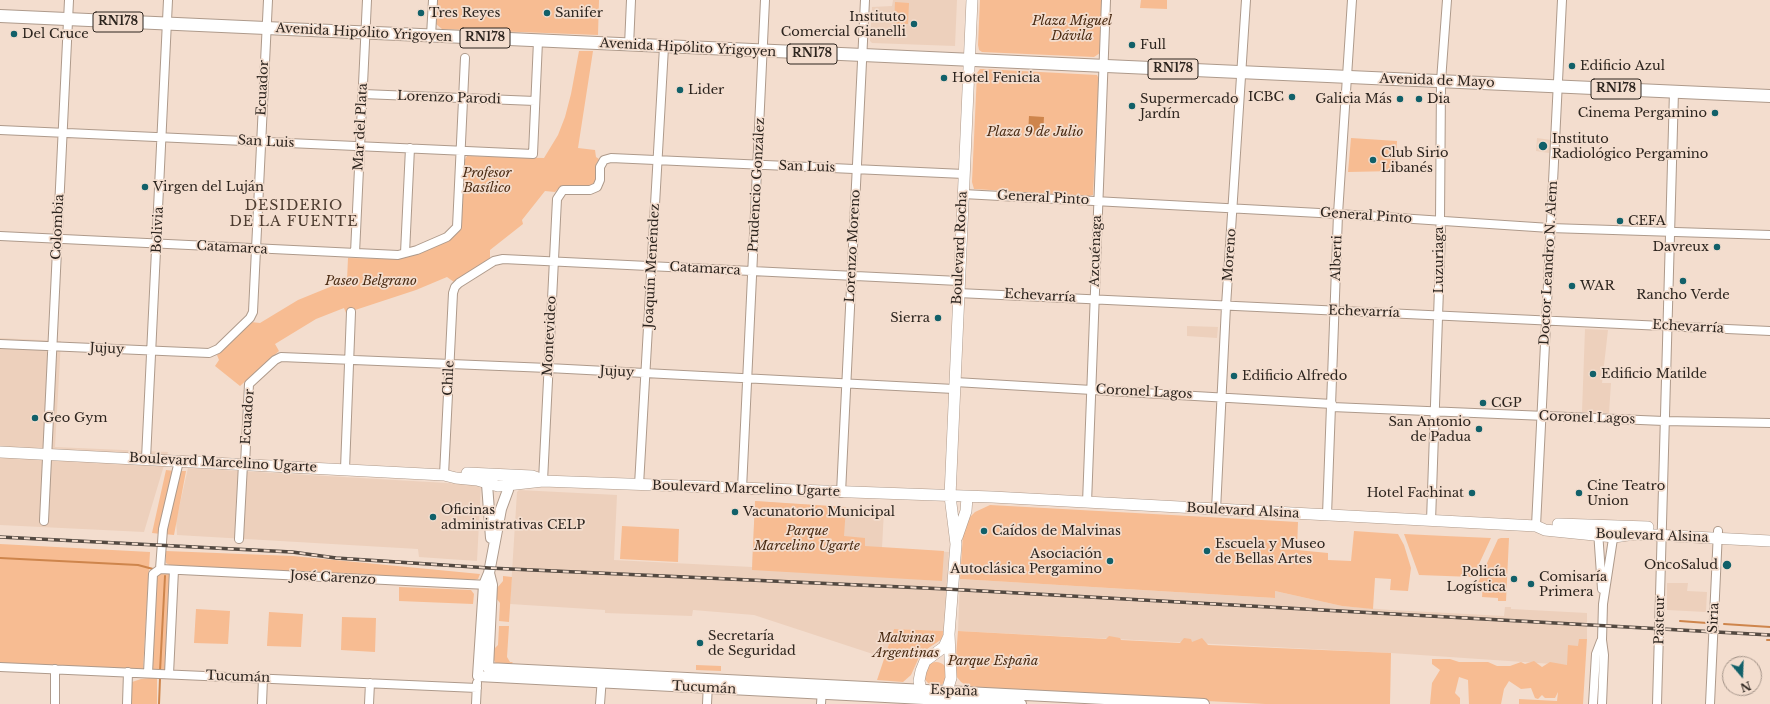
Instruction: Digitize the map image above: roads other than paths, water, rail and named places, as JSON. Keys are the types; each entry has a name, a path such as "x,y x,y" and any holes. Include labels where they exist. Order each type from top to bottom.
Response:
{"main road":[{"name":"Boulevard Rocha","path":"956,544 950,496 972,0"},
{"name":"Avenida Hipólito Yrigoyen","path":"0,16 629,46 969,60"},
{"name":"RN178","path":"969,60 1104,66"},
{"name":"Avenida de Mayo","path":"1104,66 1770,96"},
{"name":"Boulevard Marcelino Ugarte","path":"0,452 446,475 456,478 477,480 498,486 507,480"},
{"name":"Boulevard Marcelino Ugarte","path":"446,475 456,472 492,473 507,480 543,480 841,493 950,496"},
{"name":"Boulevard Alsina","path":"950,496 1536,526 1545,530 1598,530 1635,534 1661,532 1718,535 1770,541"},
{"path":"945,698 951,665 949,634 956,544 966,511 967,497"},
{"name":"Boulevard Alsina","path":"1718,535 1770,534"},
{"path":"929,702 921,690 919,681 922,666 928,658 944,647 949,634"}],"street":[{"name":"Colombia","path":"44,521 69,0"},
{"name":"Bolivia","path":"146,459 168,0"},
{"name":"Ecuador","path":"214,352 252,316 268,0"},
{"name":"Mar del Plata","path":"355,253 367,0"},
{"path":"432,36 433,0"},
{"path":"629,46 632,0"},
{"name":"Prudencio González","path":"742,489 765,0"},
{"name":"Lorenzo Moreno","path":"841,493 865,0"},
{"name":"Azcuénaga","path":"1087,503 1106,0"},
{"name":"Moreno","path":"1216,510 1226,306 1243,73 1246,0"},
{"name":"Alberti","path":"1327,516 1338,214 1352,0"},
{"name":"Luzuriaga","path":"1431,521 1442,230 1440,221 1441,81 1447,0"},
{"name":"Doctor Leandro N. Alem","path":"1536,526 1562,0"},
{"path":"536,102 538,41"},
{"name":"Joaquín Menéndez","path":"640,485 664,47"},
{"path":"460,151 465,58"},
{"name":"Pasteur","path":"1656,704 1674,91"},
{"name":"Lorenzo Parodi","path":"363,94 536,102"},
{"name":"San Luis","path":"0,130 533,154 536,102"},
{"path":"405,253 410,148"},
{"name":"Catamarca","path":"0,236 398,255 446,236 457,227 460,151"},
{"name":"San Luis","path":"560,192 568,189 590,190 597,187 600,180 600,167 604,160 611,158 964,174"},
{"name":"Montevideo","path":"543,480 557,199 560,192"},
{"name":"General Pinto","path":"963,194 1338,214 1550,228 1770,235"},
{"name":"Catamarca","path":"459,283 497,260 959,281"},
{"name":"Chile","path":"446,475 453,293 455,287 459,283"},
{"name":"Echevarría","path":"958,293 1770,331"},
{"path":"345,469 351,312"},
{"name":"Jujuy","path":"0,344 152,351 214,352"},
{"name":"Ecuador","path":"239,539 249,384 279,358"},
{"name":"Jujuy","path":"279,358 548,368 846,383 954,385"},
{"name":"Coronel Lagos","path":"954,385 1092,389 1222,396 1332,406 1435,412 1664,421 1770,423"},
{"path":"148,673 153,574 160,569 163,529 179,461"},
{"path":"492,473 487,484 490,501 492,551"},
{"path":"476,704 489,572 501,509 508,490 507,480"},
{"path":"1598,530 1603,604 1602,640 1604,655 1602,704"},
{"path":"1603,604 1614,531"},
{"name":"Siria","path":"1710,704 1718,535"},
{"name":"José Carenzo","path":"160,569 488,585"},
{"path":"168,674 174,570"},
{"path":"478,676 488,668 488,585"},
{"path":"1593,704 1596,654 1602,640"},
{"name":"Tucumán","path":"0,667 477,688"},
{"name":"Tucumán","path":"488,668 602,678 708,684 929,702"},
{"path":"55,669 55,704"},
{"path":"127,704 128,672"},
{"name":"Tucumán","path":"478,676 602,678"},
{"path":"262,704 263,678"},
{"path":"600,704 602,678"},
{"path":"369,704 370,683"},
{"path":"707,704 708,684"},
{"name":"Tucumán","path":"822,694 921,690"},
{"name":"España","path":"921,690 945,698 1021,704"},
{"name":"España","path":"929,702 945,698 1204,704"}],"waterway":[{"path":"0,558 138,565 153,569"},
{"path":"160,671 165,576"},
{"path":"1680,621 1707,623"},
{"path":"1724,624 1770,627"},
{"path":"159,704 160,679"}],"railway":[{"path":"0,537 292,552 336,558 489,568 946,589 1770,635"}],"place":[{"name":"Tres Reyes","path":"421,13"},
{"name":"Sanifer","path":"547,13"},
{"name":"Instituto Comercial Gianelli","path":"914,24"},
{"name":"Del Cruce","path":"14,34"},
{"name":"Full","path":"1132,45"},
{"name":"Edificio Azul","path":"1572,66"},
{"name":"Hotel Fenicia","path":"944,78"},
{"name":"Lider","path":"680,90"},
{"name":"ICBC","path":"1292,97"},
{"name":"Galicia Más","path":"1400,99"},
{"name":"Dia","path":"1419,99"},
{"name":"Supermercado Jardín","path":"1132,106"},
{"name":"Cinema Pergamino","path":"1715,113"},
{"name":"Instituto Radiológico Pergamino","path":"1543,146"},
{"name":"Club Sirio Libanés","path":"1373,160"},
{"name":"Virgen del Luján","path":"145,187"},
{"name":"CEFA","path":"1620,221"},
{"name":"Davreux","path":"1717,247"},
{"name":"Rancho Verde","path":"1683,281"},
{"name":"WAR","path":"1572,286"},
{"name":"Sierra","path":"938,318"},
{"name":"Edificio Matilde","path":"1593,374"},
{"name":"Edificio Alfredo","path":"1234,376"},
{"name":"CGP","path":"1483,403"},
{"name":"Geo Gym","path":"35,418"},
{"name":"San Antonio de Padua","path":"1479,429"},
{"name":"Hotel Fachinat","path":"1472,493"},
{"name":"Cine Teatro Union","path":"1579,493"},
{"name":"Vacunatorio Municipal","path":"735,512"},
{"name":"Oficinas administrativas CELP","path":"433,517"},
{"name":"Caídos de Malvinas","path":"984,531"},
{"name":"Escuela y Museo de Bellas Artes","path":"1207,551"},
{"name":"Asociación Autoclásica Pergamino","path":"1110,561"},
{"name":"OncoSalud","path":"1727,565"},
{"name":"Policía Logística","path":"1514,579"},
{"name":"Comisaría Primera","path":"1531,584"},
{"name":"Secretaría de Seguridad","path":"700,643"}],"district":[{"name":"DESIDERIO DE LA FUENTE","path":"294,214"}],"park label":[{"name":"Plaza Miguel Dávila","path":"1072,28"},
{"name":"Plaza 9 de Julio","path":"1035,132"},
{"name":"Profesor Basílico","path":"487,180"},
{"name":"Paseo Belgrano","path":"371,281"},
{"name":"Parque Marcelino Ugarte","path":"807,538"},
{"name":"Malvinas Argentinas","path":"906,646"},
{"name":"Parque España","path":"993,661"}]}
